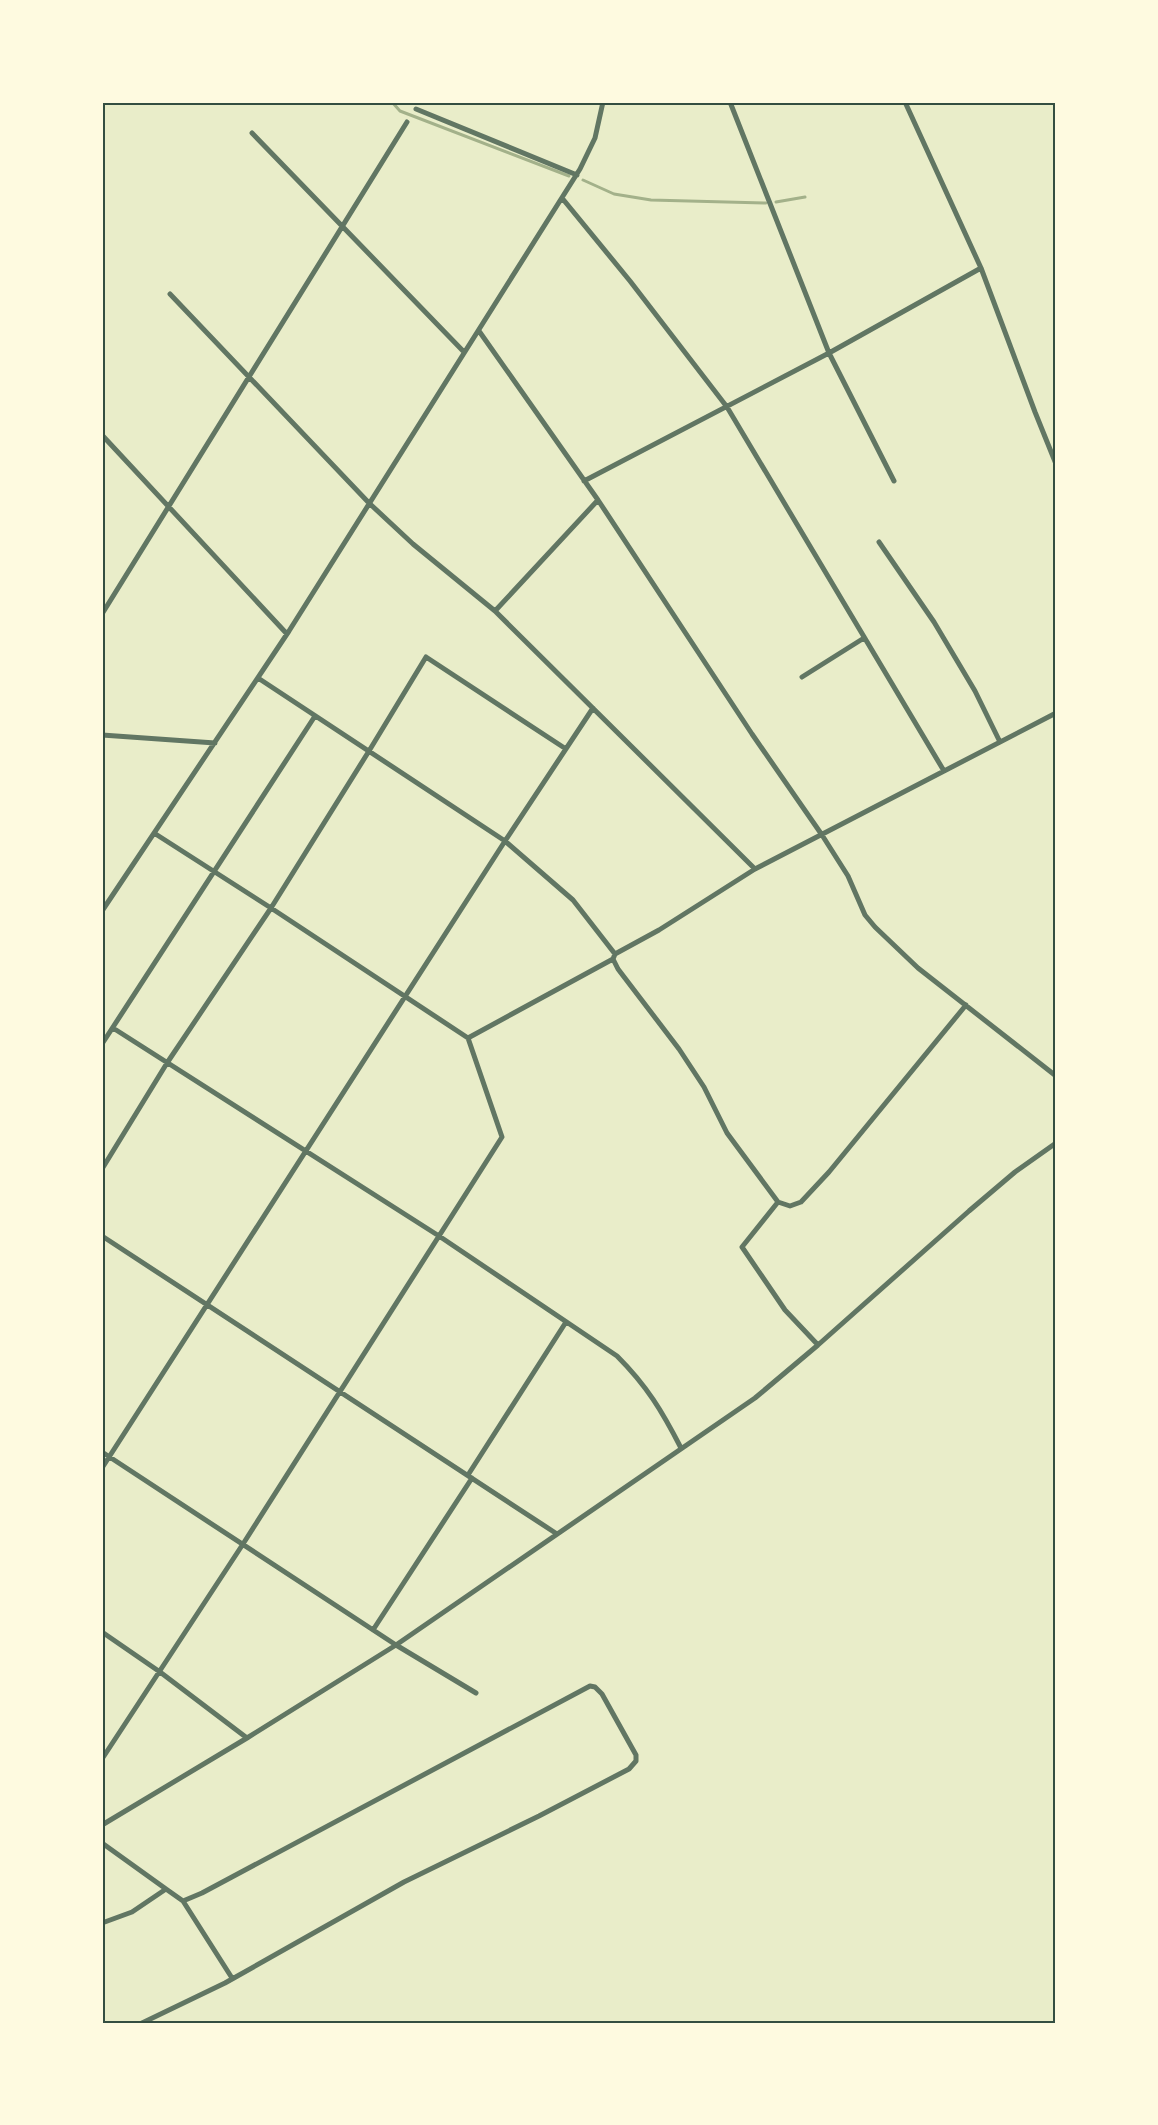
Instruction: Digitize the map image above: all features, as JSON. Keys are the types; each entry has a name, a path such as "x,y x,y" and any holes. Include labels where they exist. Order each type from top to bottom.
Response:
{"street":[{"path":"102,911 287,634 577,175 595,138 603,102"},
{"path":"730,102 829,353 894,481"},
{"path":"905,102 981,268 1056,464"},
{"path":"416,109 577,175"},
{"path":"102,614 407,122"},
{"path":"252,133 464,352"},
{"path":"562,198 630,281 727,407 944,771"},
{"path":"584,481 829,353 981,268"},
{"path":"170,294 369,503 413,544 495,611 755,869"},
{"path":"479,332 598,500 745,724 822,835 848,876 865,915 918,968 1056,1076"},
{"path":"102,435 287,634"},
{"path":"495,611 598,500"},
{"path":"879,542 934,622 975,691 1000,742"},
{"path":"802,677 864,638"},
{"path":"102,1169 167,1063 271,908 426,657 566,749"},
{"path":"258,678 505,841 573,900 614,957 618,969 679,1049 704,1087 727,1133 778,1202 790,1206 801,1202 829,1172 966,1005"},
{"path":"102,1468 592,708"},
{"path":"468,1038 614,957 755,869 1056,713"},
{"path":"102,1044 315,716"},
{"path":"102,735 215,743"},
{"path":"102,1759 243,1544 502,1137 468,1038 154,833"},
{"path":"112,1028 439,1236 617,1356 640,1379 660,1408 681,1448"},
{"path":"102,1825 248,1738 396,1645 755,1398 1015,1172 1056,1143"},
{"path":"778,1202 742,1247 785,1310 818,1345"},
{"path":"102,1236 557,1534"},
{"path":"373,1630 566,1322"},
{"path":"102,1452 396,1645 476,1693"},
{"path":"102,1632 248,1738"},
{"path":"142,2023 232,1978 404,1882 629,1769 636,1761 636,1755 602,1694 595,1687 590,1686 202,1893 183,1900"},
{"path":"102,1843 183,1900 232,1978"},
{"path":"102,1923 132,1911 166,1889"}],"waterway":[{"path":"392,102 400,111 569,176"},
{"path":"583,180 614,194 651,200 766,203"},
{"path":"776,202 805,197"}]}
